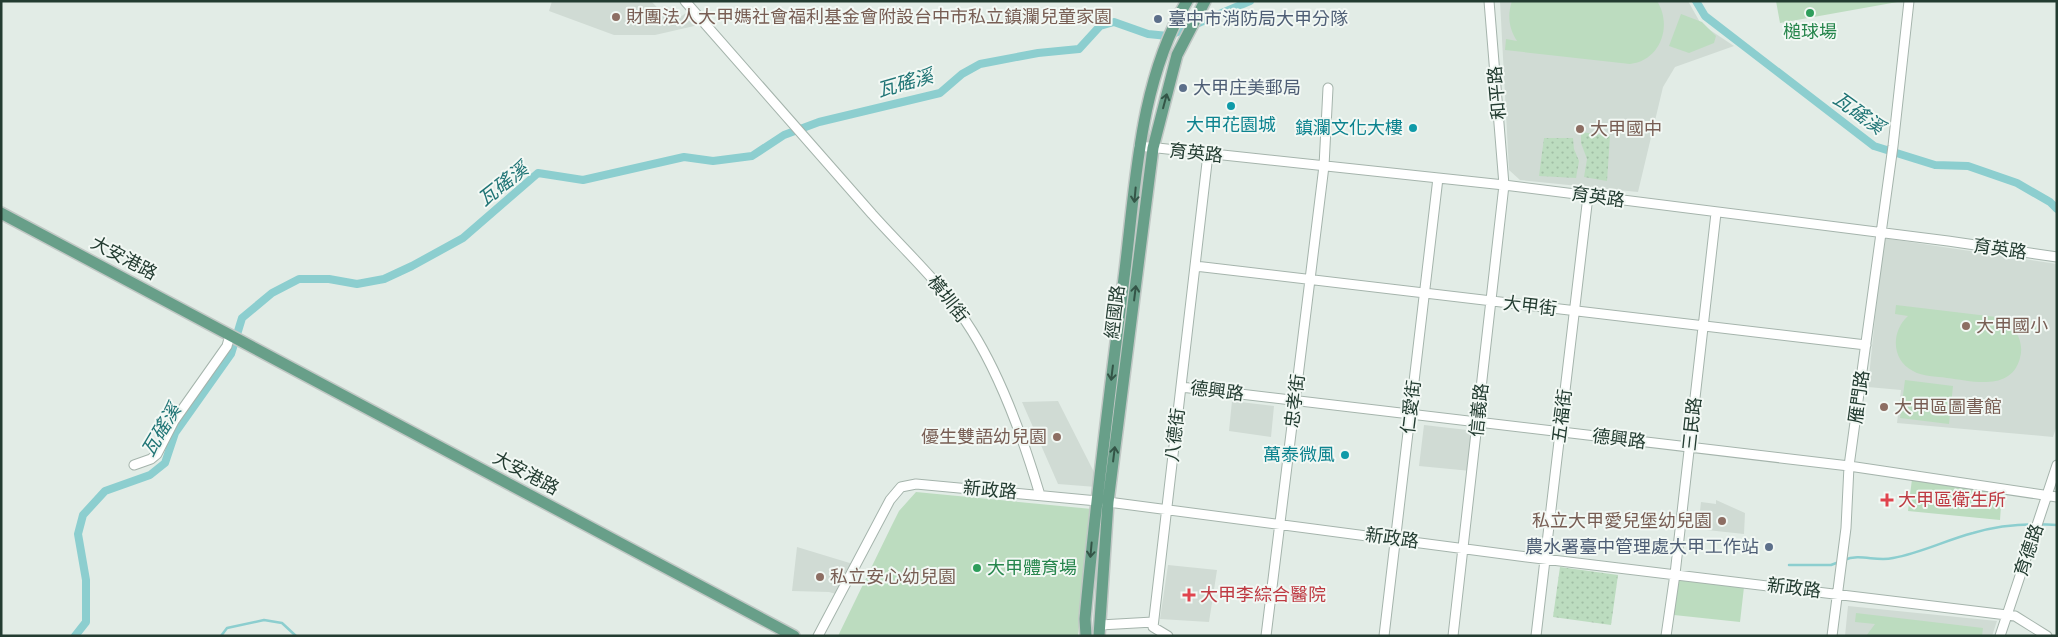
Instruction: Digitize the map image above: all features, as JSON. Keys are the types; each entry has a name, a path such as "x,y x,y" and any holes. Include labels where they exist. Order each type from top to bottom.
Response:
{"main road":[{"name":"經國路","path":"1086,636 1085,620 1096,501 1134,205 1139,146 1166,41 1187,1"},
{"name":"經國路","path":"1099,630 1108,502 1153,148 1176,60 1188,32 1205,1"},
{"name":"大安港路","path":"1,213 794,636"}],"street":[{"name":"橫圳街","path":"685,1 874,216 944,290 973,332 993,369 1030,462 1040,495"},
{"name":"和平路","path":"1489,1 1504,185"},
{"name":"雁門路","path":"1832,636 1846,528 1849,466 1882,234 1909,1"},
{"name":"忠孝街","path":"1266,636 1324,166 1328,88"},
{"name":"育英路","path":"1139,146 1504,185 2057,257"},
{"name":"八德街","path":"1153,625 1208,154"},
{"name":"仁愛街","path":"1384,636 1438,178"},
{"name":"信義路","path":"1454,636 1504,185"},
{"name":"五福街","path":"1536,636 1588,196"},
{"name":"三民路","path":"1666,636 1675,574 1716,213"},
{"name":"大甲街","path":"1195,266 1866,345"},
{"path":"134,465 151,459 157,454 174,421 227,346 230,335"},
{"name":"德興路","path":"1181,387 1849,466 2052,495"},
{"name":"育德路","path":"2000,636 2052,495 2057,465"},
{"name":"新政路","path":"818,636 890,500 901,487 916,484 1108,502 1166,512 1280,524 2015,616 2047,636"},
{"path":"1099,630 1153,625"},
{"path":"1116,628 1153,625 1168,636"}],"shaded area":[{"name":"財團法人大甲媽社會福利基金會附設台中市私立鎮瀾兒童家園","path":"552,1 651,1 672,23 690,10 703,24 655,35 614,35 549,11"},
{"name":"大甲國中","path":"1500,1 1688,1 1701,24 1734,46 1675,67 1663,87 1638,192 1520,180 1509,170"},
{"name":"大甲國小","path":"1883,238 2057,264 2057,425 2053,437 1897,423 1901,390 1868,387"},
{"name":"優生雙語幼兒園","path":"1058,401 1097,478 1096,487 1058,484 1022,402"},
{"path":"1232,401 1274,406 1271,437 1229,431"},
{"path":"1424,425 1476,431 1471,471 1419,466"},
{"name":"私立大甲愛兒堡幼兒園","path":"1716,500 1745,513 1744,534 1698,529 1701,502 1716,504"},
{"name":"私立安心幼兒園","path":"797,547 853,564 836,594 829,592 792,591"},
{"name":"大甲李綜合醫院","path":"1168,565 1217,570 1209,622 1160,619"},
{"path":"1848,606 1997,621 1992,636 1845,636"}],"green space":[{"path":"1512,1 1657,1 1664,21 1661,41 1649,56 1630,64 1505,50 1506,39 1517,41 1512,32 1510,22"},
{"name":"槌球場","path":"1776,1 1903,1 1780,23"},
{"path":"1681,14 1702,22 1716,36 1714,43 1689,53 1669,46"},
{"path":"1581,132 1610,136 1607,181 1584,177 1587,159 1581,143"},
{"path":"1544,138 1573,138 1574,149 1579,161 1576,178 1539,176"},
{"path":"1896,305 2038,322 2037,331 2014,329 2020,343 2020,358 2015,369 2008,376 2000,380 1979,382 1925,375 1917,373 1906,366 1897,353 1896,337 1902,322 1908,316 1895,314"},
{"path":"1905,380 1953,386 1949,424 1900,418"},
{"path":"1912,479 2002,490 2000,520 1908,511"},
{"name":"大甲體育場","path":"916,492 1092,509 1078,636 838,636 899,511"},
{"path":"1560,567 1618,575 1611,625 1553,617"},
{"path":"1679,579 1744,587 1740,622 1674,615"},
{"path":"1856,613 1983,628 1982,636 1866,636 1875,624 1855,622"}],"waterway":[{"name":"瓦磘溪","path":"75,636 86,622 86,580 78,534 83,515 105,491 150,475 165,463 175,433 231,354 242,318 272,293 299,279 329,279 357,284 384,279 463,238 538,173 583,180 684,157 713,161 752,156 784,135 819,122 940,93 962,74 980,64 1038,53 1079,49 1100,26 1114,22 1148,34 1168,36 1250,1"},
{"name":"瓦磘溪","path":"1696,1 1705,16 1874,146 1935,165 1968,166 2017,183 2050,202 2057,209"},
{"path":"1844,560 1856,557 1893,558 1983,530 2004,526 2057,525"},
{"path":"1789,565 1831,565 1839,562"},
{"path":"221,636 227,628 264,620 282,623 296,636"}],"place":[{"name":"槌球場","path":"1810,13"},
{"name":"財團法人大甲媽社會福利基金會附設台中市私立鎮瀾兒童家園","path":"616,17"},
{"name":"臺中市消防局大甲分隊","path":"1158,19"},
{"name":"大甲庄美郵局","path":"1183,88"},
{"name":"大甲花園城","path":"1231,106"},
{"name":"鎮瀾文化大樓","path":"1413,128"},
{"name":"大甲國中","path":"1580,129"},
{"name":"大甲國小","path":"1966,326"},
{"name":"大甲區圖書館","path":"1884,407"},
{"name":"優生雙語幼兒園","path":"1057,437"},
{"name":"萬泰微風","path":"1345,455"},
{"name":"大甲區衛生所","path":"1887,500"},
{"name":"私立大甲愛兒堡幼兒園","path":"1722,521"},
{"name":"農水署臺中管理處大甲工作站","path":"1769,547"},
{"name":"大甲體育場","path":"977,568"},
{"name":"私立安心幼兒園","path":"820,577"},
{"name":"大甲李綜合醫院","path":"1189,595"}]}
